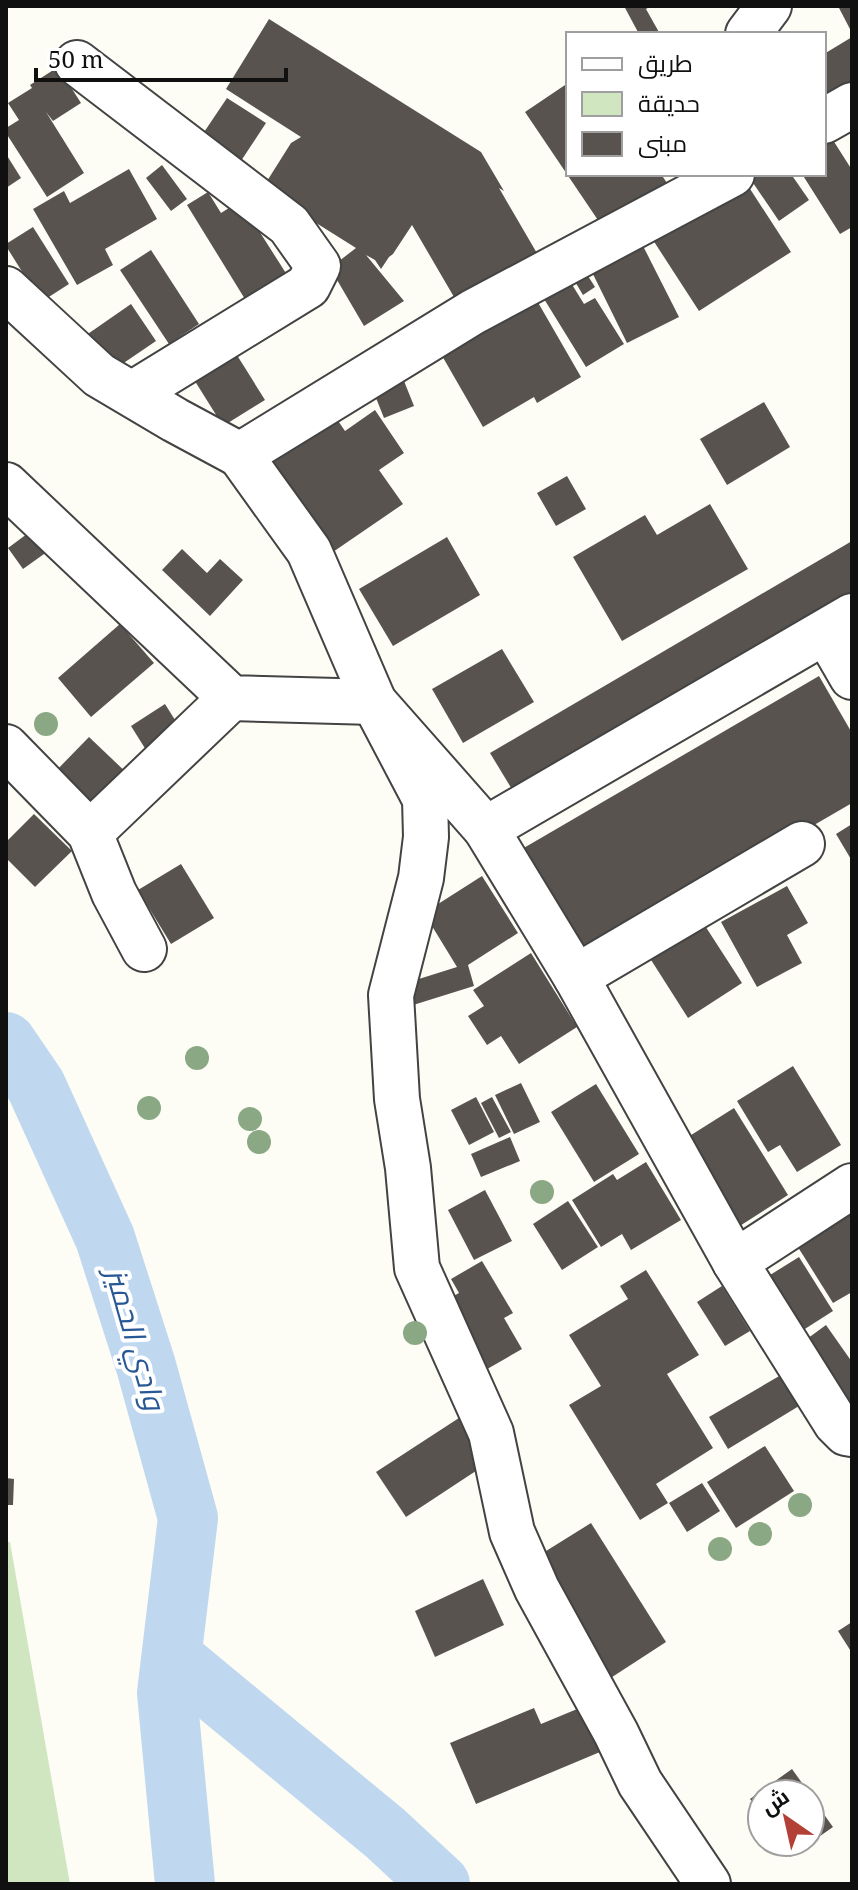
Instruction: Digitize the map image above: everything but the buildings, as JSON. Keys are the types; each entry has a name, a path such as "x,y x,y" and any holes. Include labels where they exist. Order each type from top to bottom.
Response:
{"street":[{"path":"750,32 769,6"},
{"path":"77,63 289,225 318,266 308,286 132,394"},
{"path":"826,120 852,105"},
{"path":"240,455 473,312 712,179"},
{"path":"6,289 99,375 240,455 309,551 374,702 425,799 426,837 421,878 391,995 397,1099 408,1168 417,1268 491,1433 512,1532 537,1589 640,1783 708,1884"},
{"path":"6,485 231,698 374,702 486,829 576,977 735,1262 836,1423 846,1433 852,1434"},
{"path":"486,829 839,624 852,677"},
{"path":"90,833 231,698"},
{"path":"6,747 90,833 114,893 144,949"},
{"path":"576,977 802,844"},
{"path":"735,1262 852,1186"}],"green space":[{"path":"6,1542 10,1542 70,1884 6,1884"}],"waterway":[{"name":"وادي الحميز","path":"6,1042 36,1086 105,1238 146,1366 188,1518 167,1693 185,1884"},
{"name":"وادي الحميز","path":"172,1657 385,1833 440,1884"}]}
